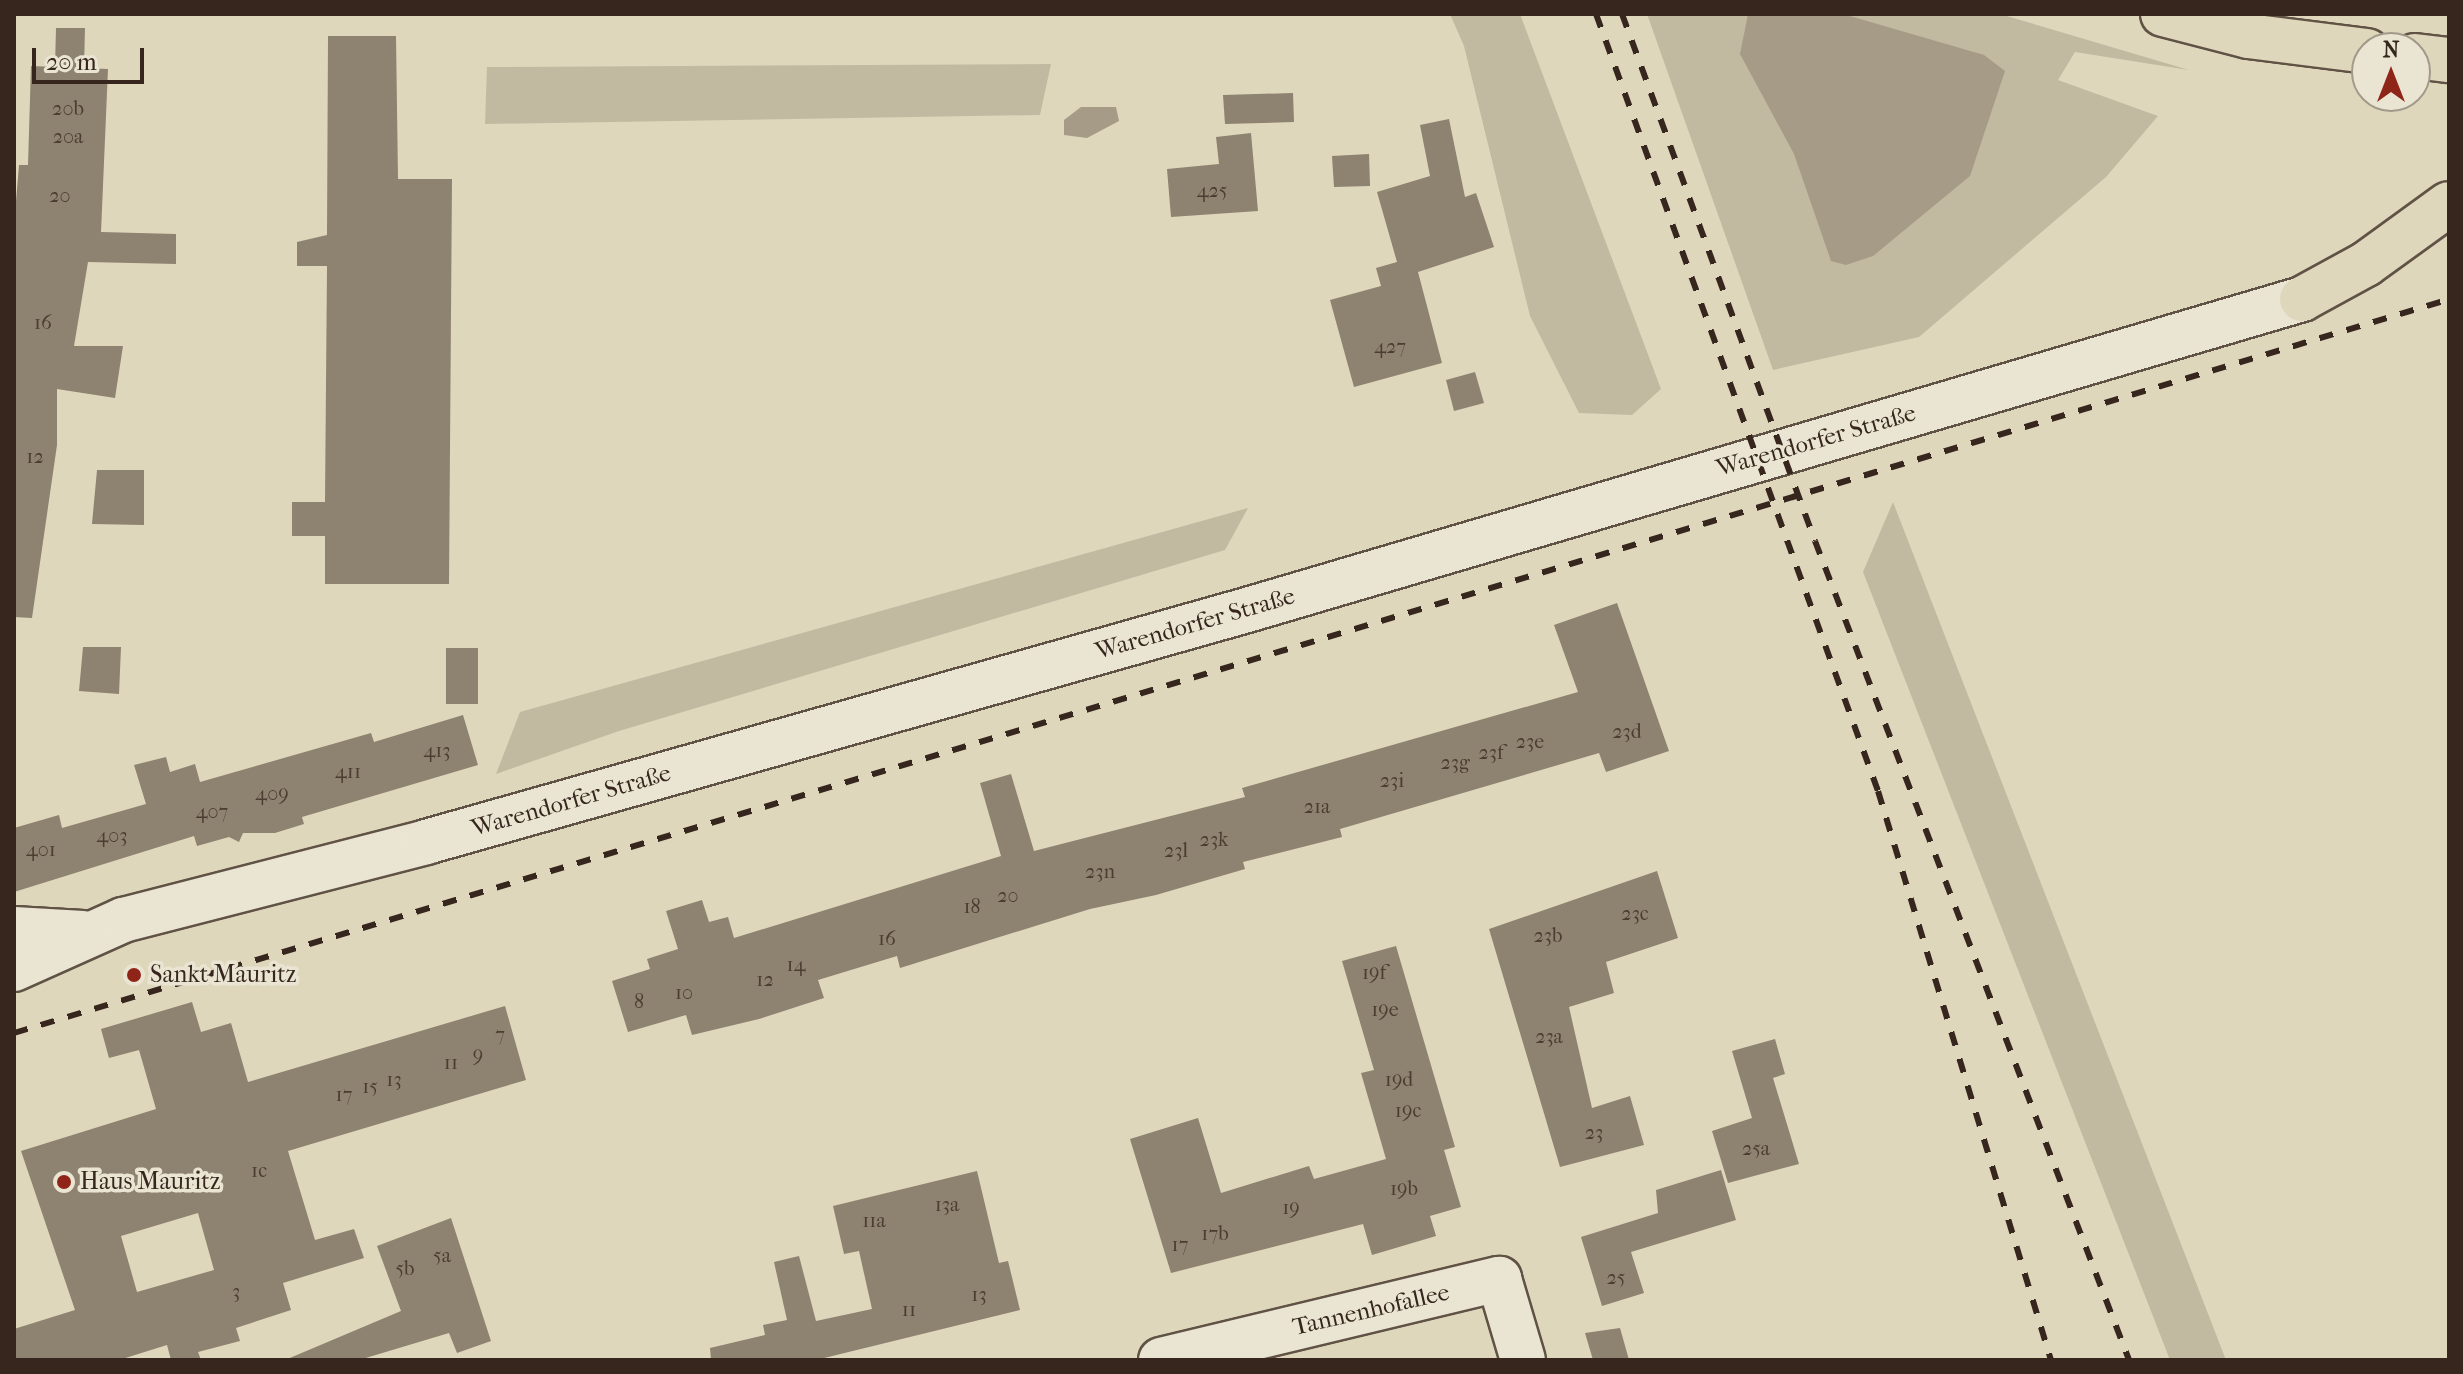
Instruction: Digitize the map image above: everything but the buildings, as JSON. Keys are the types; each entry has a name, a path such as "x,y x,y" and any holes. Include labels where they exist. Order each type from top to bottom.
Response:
{"highway":[{"path":"2163,14 2248,36 2351,50"},
{"path":"2302,299 2366,264 2449,204"}],"main road":[{"name":"Warendorfer Straße","path":"14,969 83,933 1080,657 2302,299"},
{"name":"Warendorfer Straße","path":"14,929 83,933"},
{"name":"Tannenhofallee","path":"1161,1360 1499,1279 1523,1360"}],"shaded area":[{"path":"1450,14 1520,14 1661,389 1632,415 1579,413 1530,316 1464,46"},
{"path":"1647,14 2000,14 2189,70 2075,52 2058,80 2158,116 2106,177 1919,337 1773,370"},
{"path":"1748,14 1843,14 1984,55 2005,71 1970,176 1873,256 1846,265 1831,261 1794,154 1740,54"},
{"path":"1051,64 1040,115 485,124 487,67"},
{"path":"1081,107 1116,107 1119,121 1087,138 1064,135 1064,120"},
{"path":"1893,502 2226,1360 2170,1360 1863,572"},
{"path":"1248,508 1225,550 619,731 496,774 520,712"}],"railway":[{"path":"1596,14 1878,791 2051,1360"},
{"path":"1622,14 1815,541 2129,1360"},
{"path":"14,1033 2449,299"}],"place":[{"name":"Sankt Mauritz","path":"134,975"},
{"name":"Haus Mauritz","path":"64,1182"}]}
